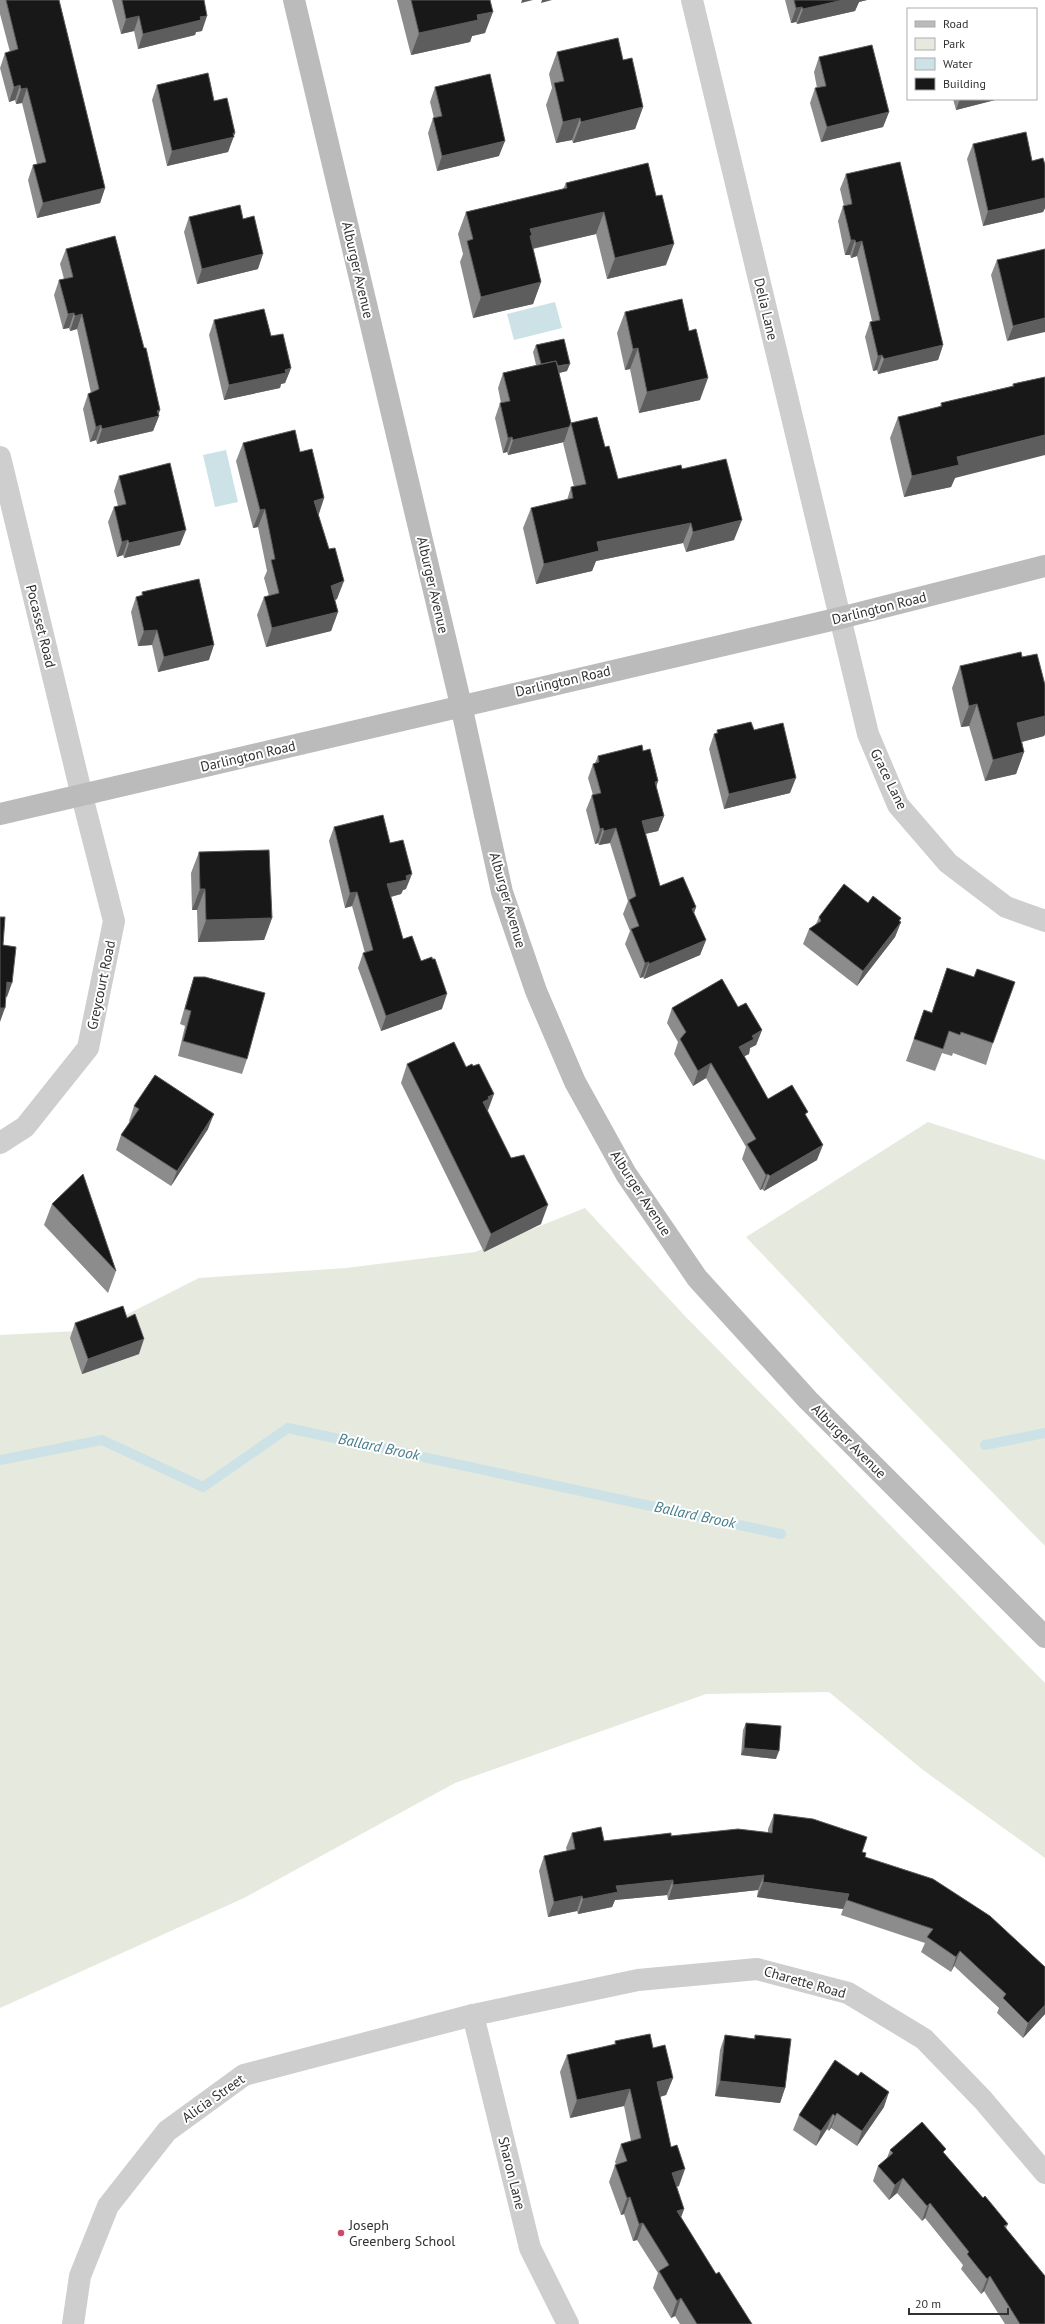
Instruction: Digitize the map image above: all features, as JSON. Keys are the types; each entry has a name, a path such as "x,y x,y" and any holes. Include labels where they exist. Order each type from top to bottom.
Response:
{"street":[{"name":"Alburger Avenue","path":"294,0 461,705 502,892 536,991 575,1082 626,1174 697,1278 808,1400 1045,1637"},
{"name":"Delia Lane","path":"692,0 840,618"},
{"name":"Pocasset Road","path":"0,457 82,796"},
{"name":"Darlington Road","path":"0,814 82,796 461,705 840,618 1045,566"},
{"name":"Grace Lane","path":"840,618 868,734 898,805 948,863 1006,907 1045,921"},
{"name":"Greycourt Road","path":"0,1143 25,1127 88,1048 114,921 82,796"},
{"name":"Charette Road","path":"473,2015 638,1980 757,1969 848,1993 924,2039 983,2100 1045,2173"},
{"name":"Alicia Street","path":"72,2324 80,2276 108,2206 167,2131 244,2075 473,2015"},
{"name":"Sharon Lane","path":"473,2015 530,2248 568,2324"}],"green space":[{"path":"928,1122 1045,1160 1045,1546 856,1353 746,1237"},
{"path":"585,1208 684,1315 1045,1683 1045,1858 923,1770 829,1692 706,1694 455,1783 244,1898 0,2008 0,1335 96,1330 199,1278 346,1268 475,1252"}],"water":[{"path":"555,302 562,328 514,340 507,314"},
{"path":"226,450 238,502 215,507 203,455"}],"building":[{"path":"6,0 59,0 105,188 43,203 33,165 46,162 27,88 21,89 20,85 14,87 5,53 18,49"},
{"path":"122,0 204,0 207,16 200,17 201,20 143,34 139,16 126,19"},
{"path":"411,0 490,0 493,12 477,15 478,20 419,33"},
{"path":"794,0 843,0 803,9 802,7 796,8"},
{"path":"618,38 623,60 632,58 643,107 581,122 580,118 563,122 554,83 564,81 557,52"},
{"path":"872,45 889,112 827,127 815,88 826,86 819,57"},
{"path":"208,73 214,101 227,98 235,133 233,133 234,137 172,151 157,85"},
{"path":"490,74 505,141 442,156 433,118 442,116 435,87"},
{"path":"1026,132 1032,161 1043,158 1045,165 1045,198 988,211 973,144"},
{"path":"900,162 943,345 884,359 882,355 878,356 870,322 880,320 862,241 856,243 855,240 851,240 843,206 852,204 846,174"},
{"path":"648,163 656,196 662,195 674,244 615,258 604,212 530,229 532,235 530,236 541,282 481,297 467,241 473,239 466,212 567,188 566,183"},
{"path":"240,205 243,219 254,216 263,254 202,269 189,217"},
{"path":"115,236 144,348 146,348 160,410 157,411 159,416 102,429 101,425 96,427 88,394 99,389 82,314 75,316 74,313 68,314 59,280 73,277 66,249"},
{"path":"1045,249 1045,318 1013,326 997,260"},
{"path":"682,299 689,331 696,329 708,378 647,392 638,348 633,349 625,312"},
{"path":"264,309 271,336 283,334 291,368 285,370 286,373 229,385 214,320"},
{"path":"564,339 570,364 558,366 556,361 541,364 536,345"},
{"path":"556,361 571,423 569,427 513,440 512,437 508,438 500,403 510,401 503,373"},
{"path":"1045,377 1045,435 957,457 959,465 912,476 898,417 942,406 941,403 1014,386 1013,384"},
{"path":"597,417 605,447 609,446 618,479 681,465 682,469 726,459 742,520 693,532 691,523 597,542 599,551 544,564 531,508 573,498 571,487 586,484 571,423"},
{"path":"295,430 300,452 312,449 324,498 314,501 329,549 335,548 344,581 331,586 338,612 272,628 264,597 279,593 271,560 275,559 265,509 260,510 243,443"},
{"path":"170,463 186,530 129,543 128,540 122,542 114,507 126,504 119,476"},
{"path":"199,579 214,645 164,657 157,630 144,631 136,597 143,595 142,592"},
{"path":"1021,652 1022,657 1037,654 1045,685 1045,716 1017,723 1024,752 993,760 977,704 969,706 960,666"},
{"path":"751,722 754,730 783,723 796,778 729,794 714,734 718,733 717,730"},
{"path":"642,745 643,751 650,749 658,781 655,782 664,816 642,821 660,886 683,877 696,907 692,909 706,940 649,964 649,962 645,963 631,929 639,926 629,900 636,896 616,828 604,831 603,828 600,829 592,795 601,793 593,764 599,762 598,756"},
{"path":"383,815 390,843 403,840 412,874 406,876 407,880 387,884 403,939 412,936 421,961 432,957 432,959 435,959 447,994 386,1016 363,953 373,950 357,892 350,893 334,827"},
{"path":"269,850 272,918 206,920 205,889 200,889 199,852"},
{"path":"844,884 868,903 873,896 901,918 899,921 901,922 863,971 809,929 821,921 819,917"},
{"path":"0,917 5,917 3,945 16,947 12,983 7,982 5,1008 0,1008"},
{"path":"947,968 974,977 977,969 1015,982 993,1043 961,1032 960,1035 949,1031 943,1049 914,1039 924,1010 932,1013"},
{"path":"194,977 205,977 265,993 247,1059 183,1041 191,1011 185,1009"},
{"path":"722,979 738,1007 746,1003 762,1030 752,1036 754,1039 739,1047 768,1099 792,1085 808,1112 805,1114 823,1145 770,1176 768,1174 766,1175 747,1144 756,1139 711,1063 698,1071 680,1039 686,1032 672,1008"},
{"path":"454,1042 466,1067 472,1064 473,1066 479,1064 494,1094 483,1102 511,1158 524,1155 548,1205 491,1234 407,1064"},
{"path":"155,1075 214,1114 177,1171 121,1135 139,1109 134,1106"},
{"path":"83,1174 116,1271 52,1204"},
{"path":"123,1306 127,1318 135,1314 144,1339 88,1359 75,1323"},
{"path":"746,1723 781,1726 779,1751 744,1748"},
{"path":"774,1814 813,1819 867,1837 862,1852 866,1853 865,1857 933,1879 990,1916 1045,1967 1045,2005 1028,2023 1003,1998 1006,1994 960,1951 956,1957 927,1937 933,1929 847,1900 849,1894 763,1882 764,1875 673,1885 673,1880 616,1886 618,1892 583,1899 582,1896 554,1902 544,1856 575,1849 572,1833 601,1827 604,1841 671,1833 671,1836 738,1829 772,1833"},
{"path":"650,2034 653,2048 665,2045 673,2078 657,2082 671,2147 677,2145 685,2169 672,2173 684,2209 677,2211 716,2274 719,2272 752,2324 697,2324 681,2298 677,2301 659,2271 669,2265 643,2223 639,2224 630,2197 627,2198 615,2165 627,2161 621,2144 641,2138 630,2089 577,2100 567,2055 616,2044 615,2041"},
{"path":"725,2035 755,2039 755,2035 791,2039 785,2088 720,2081"},
{"path":"835,2060 858,2076 861,2072 889,2092 862,2131 837,2113 835,2116 833,2114 821,2131 799,2115"},
{"path":"922,2122 946,2149 943,2152 983,2198 985,2196 1008,2224 1004,2226 1045,2276 1045,2324 1020,2324 990,2276 987,2279 967,2254 969,2252 930,2203 927,2206 903,2178 895,2185 878,2166 893,2153 890,2150"}],"waterway":[{"name":"Ballard Brook","path":"0,1460 102,1440 203,1487 288,1428 781,1534"},
{"name":"Ballard Brook","path":"985,1445 1045,1433"}],"place":[{"name":"Joseph Greenberg School","path":"341,2233"}]}
